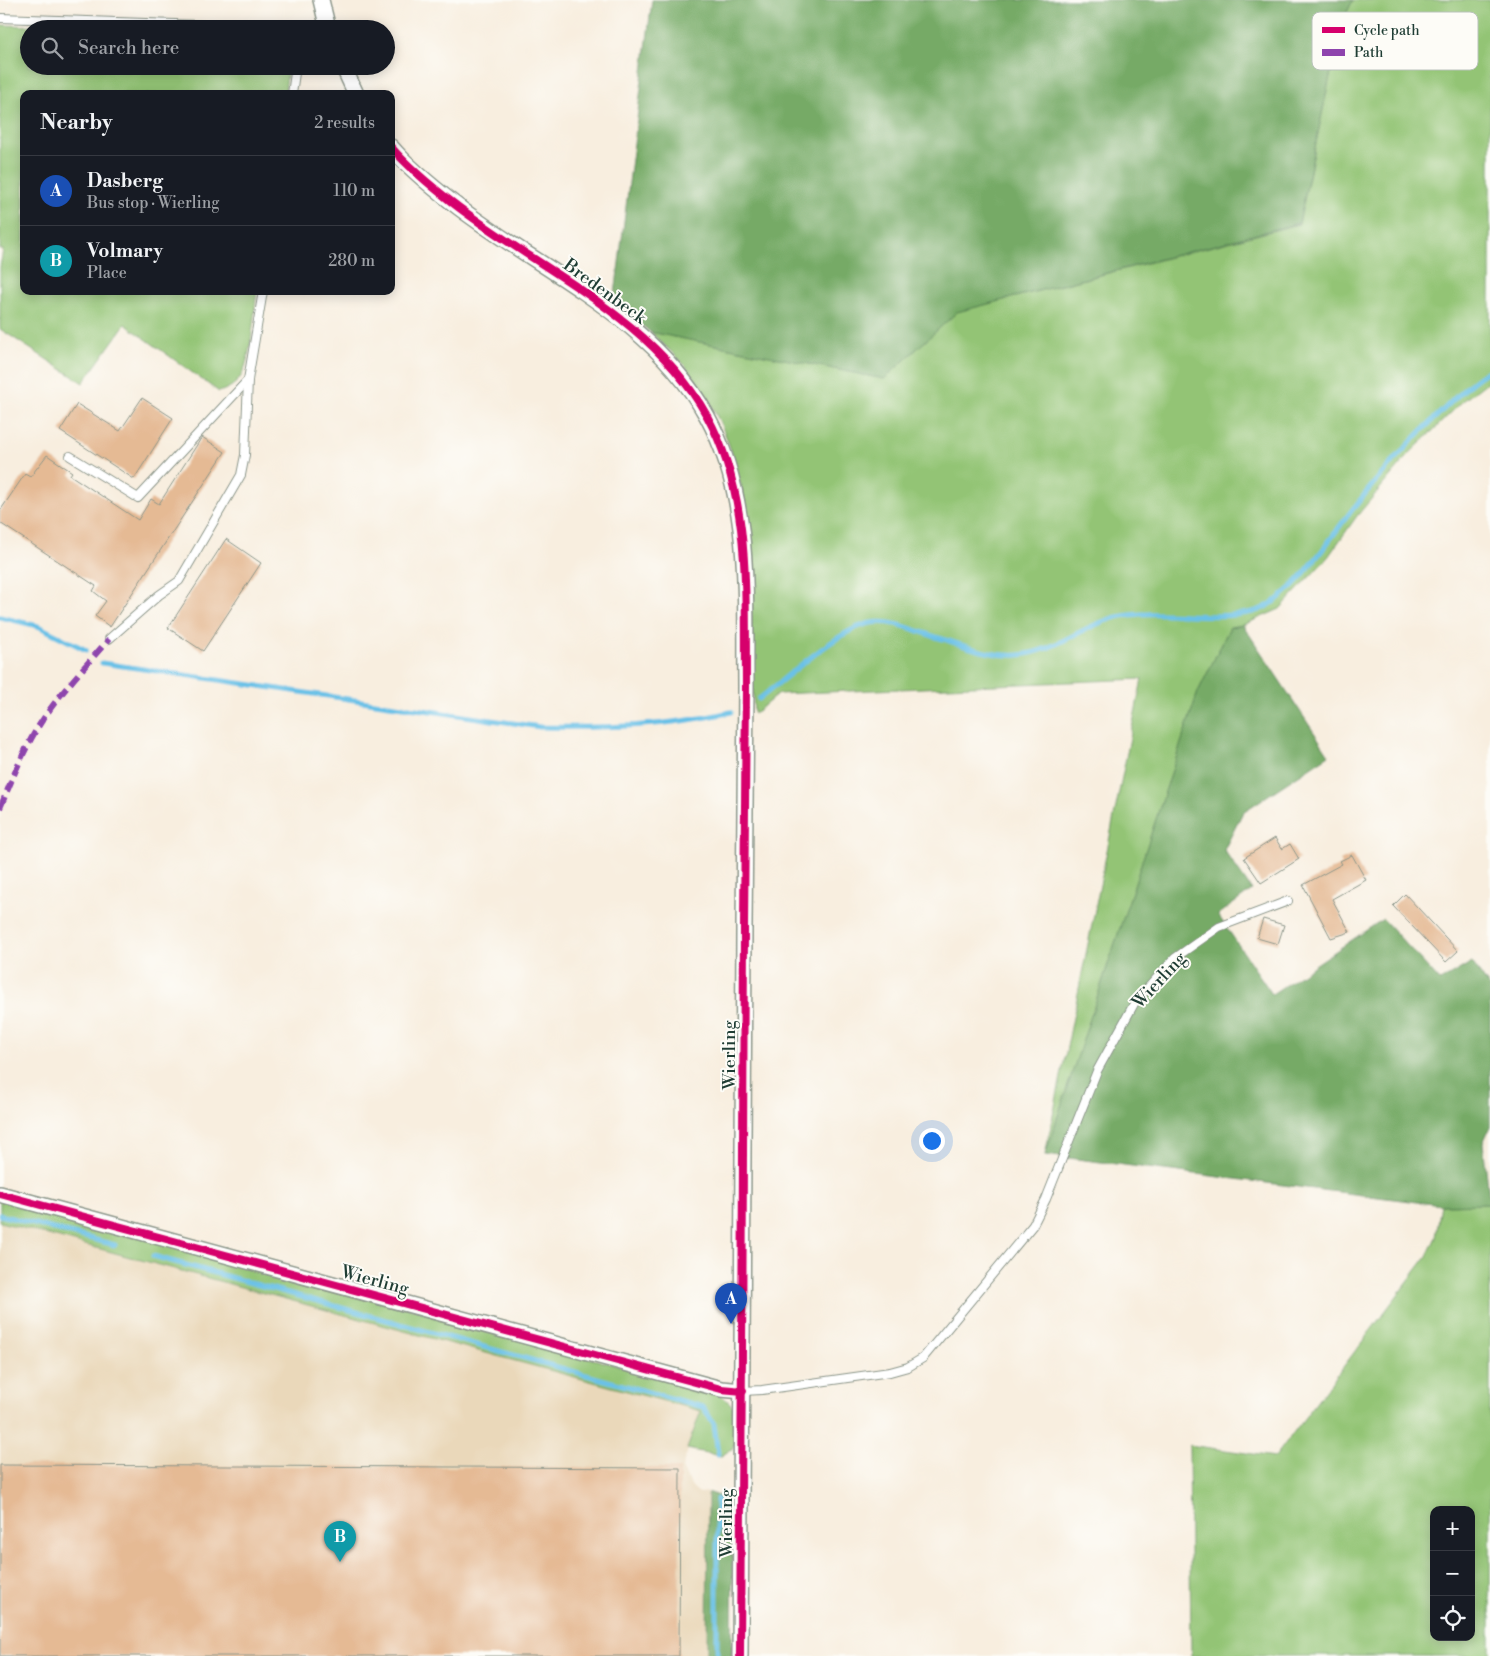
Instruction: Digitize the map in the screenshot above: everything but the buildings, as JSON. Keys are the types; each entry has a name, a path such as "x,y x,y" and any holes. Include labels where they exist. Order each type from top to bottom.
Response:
{"street":[{"path":"321,0 326,20"},
{"path":"347,75 354,90"},
{"name":"Bredenbeck","path":"395,151 427,183 470,217 603,305 643,338 681,377 707,416 728,461 740,514 744,561 746,720"},
{"name":"Wierling","path":"740,1656 746,720"},
{"name":"Wierling","path":"0,1194 722,1389 743,1390"}],"lane":[{"path":"0,18 58,20"},
{"path":"293,90 295,75"},
{"path":"109,639 159,595 179,581 241,475 246,438 248,380 262,295"},
{"path":"70,456 138,498 248,380"},
{"name":"Wierling","path":"743,1390 762,1390 890,1372 908,1367 923,1358 1033,1225 1046,1199 1097,1070 1135,1002 1175,958 1219,927 1288,901"}],"shaded area":[{"path":"0,1222 701,1411 682,1468 691,1486 699,1493 708,1492 707,1656 0,1656"}],"green space":[{"path":"652,0 1353,0 1347,12 1312,12 1312,70 1331,70 1299,223 957,312 884,379 650,332 614,302"},
{"path":"1353,0 1490,0 1490,380 1463,401 1408,455 1357,516 1328,557 1280,609 1243,625 1230,627 1198,692 1045,1155 1142,679 778,694 754,714 751,580 748,537 742,494 732,453 715,412 690,372 650,332 884,379 957,312 1299,224 1331,70 1478,70 1478,12 1347,12"},
{"path":"0,25 20,25 20,75 287,75 285,90 20,90 20,295 256,295 246,362 243,372 235,384 219,392 125,324 83,383 0,329 0,267 3,250 0,249"},
{"path":"1243,625 1329,755 1243,812 1224,850 1252,890 1218,915 1272,994 1383,919 1440,981 1472,962 1490,988 1490,1127 1483,1143 1490,1204 1441,1205 1045,1155 1198,692 1230,627"},
{"path":"0,1195 720,1394 733,1406 735,1443 732,1449 721,1456 687,1449 701,1411 0,1222"},
{"path":"1490,1204 1490,1656 1191,1656 1189,1445 1275,1457 1427,1256 1436,1237 1441,1205"},
{"path":"708,1492 733,1501 732,1656 707,1656"}],"waterway":[{"path":"759,699 829,644 844,634 871,623 880,622 907,627 990,653 1019,655 1032,653 1057,644 1093,626 1117,617 1150,614 1236,615 1253,612 1267,606 1295,584 1363,496 1409,444 1461,392 1490,370"},
{"path":"0,617 38,626 86,650"},
{"path":"102,663 540,727 636,726 683,721 731,712"},
{"path":"0,1215 115,1245"},
{"path":"153,1256 703,1407 714,1424 718,1454"},
{"path":"717,1499 717,1656"}],"marked path":[{"path":"0,808 25,750 43,719 109,639"}],"cycle path":[{"path":"395,151 421,177 453,203 592,297 625,322 656,350 684,381 707,416 722,447 732,480 739,513 743,548 746,617 740,1656"},
{"path":"0,1194 721,1389 743,1391"}],"place":[{"name":"Dasberg","path":"731,1324"},
{"name":"Volmary","path":"340,1562"}]}
